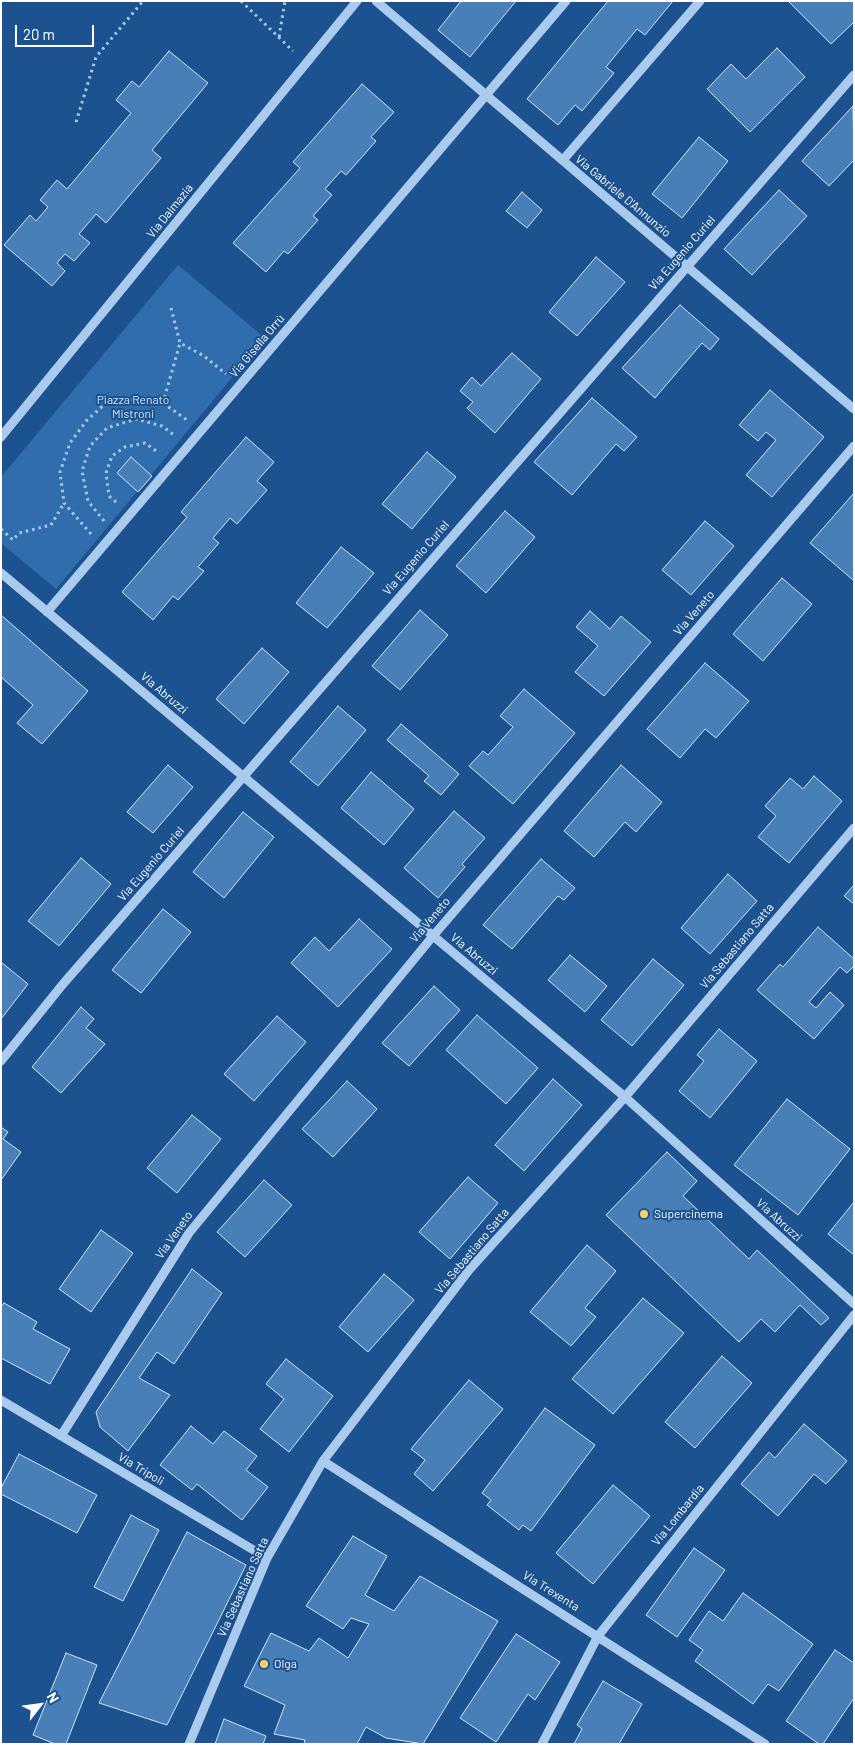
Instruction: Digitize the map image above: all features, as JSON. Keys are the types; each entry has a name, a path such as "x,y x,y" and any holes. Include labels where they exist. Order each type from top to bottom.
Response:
{"street":[{"name":"Via Dalmazia","path":"1,437 356,1"},
{"name":"Via Gabriele D'Annunzio","path":"376,1 854,409"},
{"name":"Via Gisella Orrù","path":"47,612 566,1"},
{"path":"563,160 700,1"},
{"name":"Via Eugenio Curiel","path":"1,1061 63,984 854,75"},
{"name":"Via Veneto","path":"61,1436 189,1233 433,936 854,446"},
{"name":"Via Abruzzi","path":"1,573 625,1097 854,1304"},
{"name":"Via Sebastiano Satta","path":"189,1744 267,1558 323,1461 469,1270 625,1097 854,828"},
{"name":"Via Lombardia","path":"542,1744 598,1636 854,1315"},
{"name":"Via Tripoli","path":"1,1400 267,1558"},
{"name":"Via Trexenta","path":"323,1461 765,1744"}],"path":[{"path":"76,122 96,57 142,1"},
{"path":"241,1 306,64"},
{"path":"279,38 285,1"},
{"path":"163,403 180,343 171,308"},
{"path":"180,343 204,356 240,385"},
{"path":"102,548 64,503 60,472 70,443 88,420 106,403 146,398 163,403 201,430"},
{"path":"116,531 104,520 88,500 82,471 90,446 107,428 136,419 162,426 188,446"},
{"path":"130,514 108,496 106,473 112,456 125,447 145,444 173,464"},
{"path":"1,530 13,540 18,533 51,525 64,503"}],"green space":[{"name":"Piazza Renato Mistroni","path":"178,265 265,338 56,589 1,543 1,477"}],"building":[{"path":"461,1 516,1 470,57 438,30"},
{"path":"608,1 673,1 645,35 637,29 606,67 614,73 582,111 575,105 558,125 527,99"},
{"path":"788,1 854,1 854,22 831,44"},
{"path":"777,48 805,77 750,132 707,89 731,64 746,79"},
{"path":"169,51 208,83 152,150 161,158 106,223 96,214 79,234 90,243 74,261 65,254 57,263 65,271 52,286 4,245 30,215 36,221 48,207 40,200 57,180 67,189 131,113 116,100 132,81 139,87"},
{"path":"362,84 394,112 371,137 376,141 346,175 341,171 325,189 332,195 313,216 318,220 288,254 284,251 266,272 233,243 300,168 293,162"},
{"path":"853,106 854,160 829,186 802,161"},
{"path":"699,137 728,161 682,218 652,194"},
{"path":"779,190 807,216 752,275 724,249"},
{"path":"522,192 542,210 527,228 506,211"},
{"path":"596,257 625,282 577,336 549,312"},
{"path":"680,305 719,339 710,350 702,343 655,398 622,368"},
{"path":"512,353 541,379 495,433 467,408 473,402 460,391 472,377 481,386"},
{"path":"770,390 824,437 772,497 746,475 776,440 766,432 758,441 739,425"},
{"path":"592,398 637,437 624,451 616,444 572,495 534,462"},
{"path":"246,437 274,462 257,481 267,490 237,524 230,518 213,538 219,543 198,567 204,571 178,600 173,596 153,620 122,592 187,517 181,512"},
{"path":"427,452 456,477 412,529 382,504"},
{"path":"131,457 152,476 138,492 117,473"},
{"path":"854,493 854,579 853,580 810,543"},
{"path":"505,511 535,537 486,593 456,566"},
{"path":"705,521 734,546 691,595 662,570"},
{"path":"341,547 374,573 327,628 296,603"},
{"path":"782,578 812,604 763,661 733,634"},
{"path":"420,610 448,635 400,690 372,666"},
{"path":"590,611 610,629 621,616 651,642 604,696 575,672 598,646 576,627"},
{"path":"1,615 88,691 42,744 17,723 33,705 1,677"},
{"path":"262,648 289,672 244,724 216,699"},
{"path":"705,663 749,701 716,738 705,729 680,758 647,729"},
{"path":"524,689 575,733 513,804 469,766 483,751 488,755 513,727 500,716"},
{"path":"338,706 366,730 318,786 290,762"},
{"path":"401,724 459,774 441,795 424,781 429,776 387,740"},
{"path":"168,765 193,787 153,833 127,812"},
{"path":"621,765 662,802 636,832 625,822 594,857 564,831"},
{"path":"371,772 414,809 384,845 341,808"},
{"path":"814,776 842,801 789,863 758,837 776,816 765,806 790,778 803,789"},
{"path":"454,811 485,838 462,864 465,867 438,898 404,868"},
{"path":"243,812 274,837 224,898 193,872"},
{"path":"81,858 111,884 59,946 28,921"},
{"path":"541,859 575,888 564,900 558,896 512,949 483,925"},
{"path":"728,874 757,901 710,954 681,928"},
{"path":"854,885 854,904 844,896"},
{"path":"163,909 191,932 141,993 112,970"},
{"path":"359,919 392,949 338,1007 291,963 315,937 329,951"},
{"path":"818,927 854,959 854,966 847,973 840,967 809,1002 816,1008 830,992 844,1005 814,1039 757,990 780,964 783,967"},
{"path":"570,955 607,986 585,1012 548,980"},
{"path":"653,959 684,985 632,1046 601,1020"},
{"path":"1,962 28,984 1,1019"},
{"path":"434,986 460,1010 409,1066 382,1043"},
{"path":"81,1007 94,1019 86,1028 105,1044 61,1093 32,1067"},
{"path":"477,1015 538,1068 506,1104 446,1050"},
{"path":"277,1016 306,1042 254,1101 224,1074"},
{"path":"719,1029 757,1061 710,1118 679,1091 704,1061 697,1055"},
{"path":"553,1079 582,1105 524,1171 495,1145"},
{"path":"347,1081 377,1109 333,1157 302,1129"},
{"path":"787,1099 850,1149 798,1215 734,1165"},
{"path":"192,1115 221,1139 177,1193 147,1168"},
{"path":"1,1127 8,1132 3,1139 21,1152 1,1180"},
{"path":"667,1152 697,1181 683,1196 749,1259 757,1250 829,1318 821,1325 800,1305 775,1332 761,1319 739,1342 606,1215"},
{"path":"468,1177 498,1203 450,1259 419,1232"},
{"path":"264,1180 292,1205 245,1257 217,1232"},
{"path":"854,1202 854,1255 828,1234"},
{"path":"101,1230 133,1253 91,1312 59,1289"},
{"path":"587,1245 616,1271 585,1308 596,1317 571,1346 530,1312"},
{"path":"192,1269 222,1293 174,1364 157,1352 139,1378 170,1395 128,1451 100,1427 96,1412"},
{"path":"384,1274 414,1300 368,1352 339,1327"},
{"path":"643,1298 684,1333 613,1414 572,1379"},
{"path":"4,1303 37,1322 33,1329 70,1349 50,1384 1,1358 1,1307"},
{"path":"722,1356 752,1383 695,1448 665,1422"},
{"path":"286,1359 333,1396 289,1452 260,1429 284,1399 266,1384"},
{"path":"469,1380 503,1409 433,1491 414,1474 425,1460 411,1449"},
{"path":"545,1408 595,1445 531,1531 523,1525 519,1530 487,1505 491,1500 482,1493"},
{"path":"804,1424 847,1461 826,1484 814,1474 778,1516 741,1484 769,1452 775,1458"},
{"path":"191,1426 213,1444 224,1431 257,1456 246,1470 268,1487 242,1520 197,1484 192,1490 160,1465"},
{"path":"19,1454 97,1495 77,1533 1,1494 1,1488"},
{"path":"613,1485 650,1516 593,1584 556,1553"},
{"path":"131,1515 159,1530 123,1601 94,1587"},
{"path":"187,1532 246,1565 167,1725 99,1703"},
{"path":"353,1536 387,1556 365,1595 394,1611 420,1576 498,1621 423,1744 386,1738 366,1727 357,1744 304,1744 305,1740 274,1734 285,1705 244,1686 271,1633 309,1651 319,1638 348,1658 369,1624 351,1618 343,1629 306,1606"},
{"path":"694,1548 725,1570 677,1637 646,1615"},
{"path":"743,1593 813,1644 779,1691 768,1684 753,1704 695,1661 703,1650 689,1640 709,1611 723,1621"},
{"path":"516,1634 560,1662 535,1700 528,1694 496,1742 460,1718"},
{"path":"835,1650 854,1663 854,1698 823,1744 819,1744 786,1721"},
{"path":"66,1653 97,1665 66,1744 55,1744 33,1735"},
{"path":"603,1681 642,1704 619,1744 574,1744 582,1729 577,1725"},
{"path":"224,1719 266,1736 263,1744 215,1744"}],"place":[{"name":"Supercinema","path":"644,1214"},
{"name":"Olga","path":"264,1664"}]}
